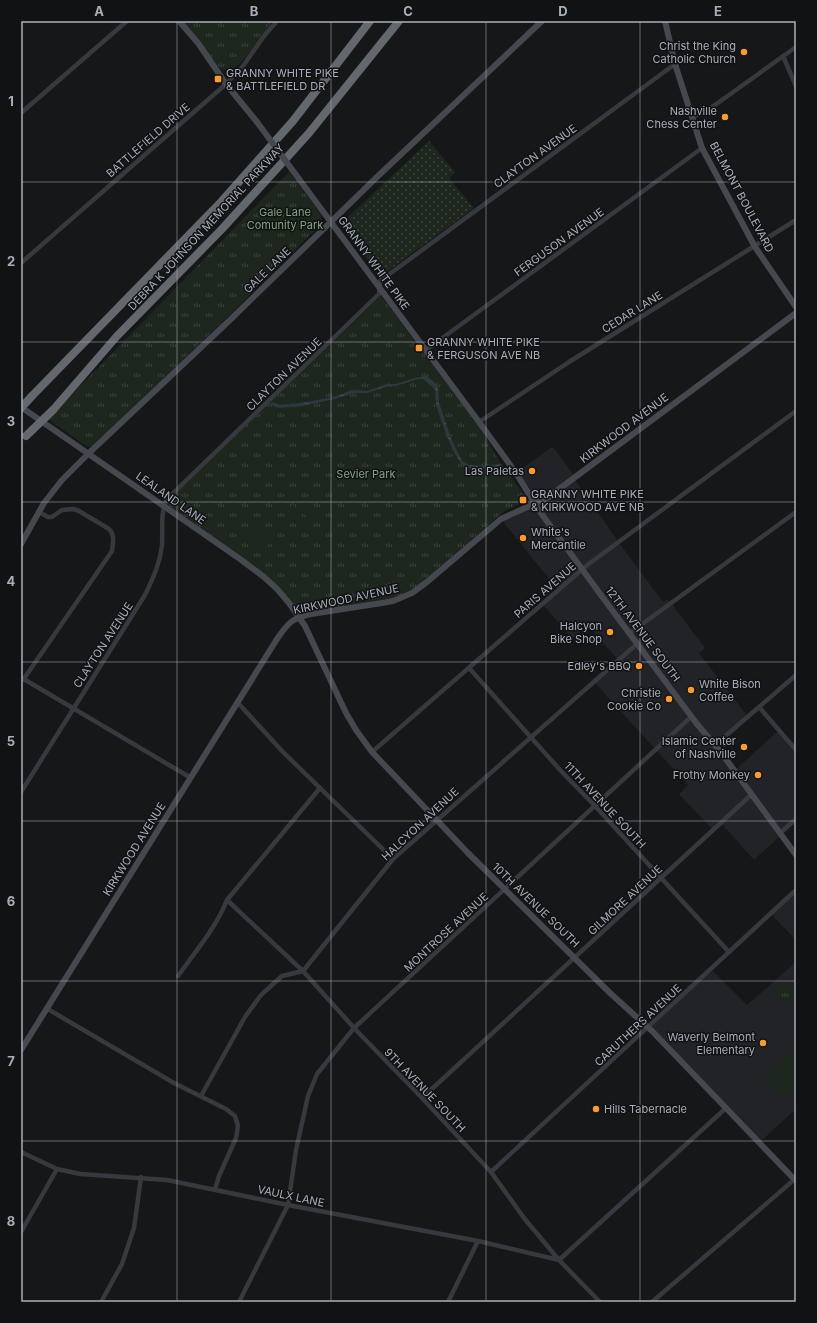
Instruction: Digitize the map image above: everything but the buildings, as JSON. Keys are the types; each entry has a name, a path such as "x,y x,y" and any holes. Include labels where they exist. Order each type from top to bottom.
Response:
{"highway":[{"name":"DEBRA K JOHNSON MEMORIAL PARKWAY","path":"21,407 221,202 292,121 370,21"},
{"name":"DEBRA K JOHNSON MEMORIAL PARKWAY","path":"24,439 53,410 117,336 222,229 309,133 399,21"}],"street":[{"path":"21,113 127,21"},
{"name":"GRANNY WHITE PIKE","path":"179,21 198,43 226,84 257,122 479,422"},
{"name":"BATTLEFIELD DRIVE","path":"21,263 226,84 243,66 264,36 277,21"},
{"name":"GALE LANE","path":"21,544 44,503 62,480 542,21"},
{"name":"BELMONT BOULEVARD","path":"665,21 675,64 702,148 755,246 796,307"},
{"path":"692,117 714,106 796,47"},
{"path":"783,56 796,86"},
{"name":"CLAYTON AVENUE","path":"21,792 145,595 158,569 162,545 164,505 167,498 379,294 381,280 675,64"},
{"name":"FERGUSON AVENUE","path":"426,350 702,148"},
{"name":"CEDAR LANE","path":"479,422 576,358 796,220"},
{"name":"KIRKWOOD AVENUE","path":"21,1050 286,626 291,621 298,617 382,603 405,596 427,582 500,518 547,498 796,313"},
{"name":"LEALAND LANE","path":"21,407 164,505 264,577 282,594 298,617"},
{"name":"PARIS AVENUE","path":"372,752 582,569 796,411"},
{"name":"12TH AVENUE SOUTH","path":"479,422 582,569 796,855"},
{"path":"39,512 48,517 52,517 62,510 73,509 85,514 112,532 112,551 22,679 191,778"},
{"path":"630,633 796,512"},
{"name":"10TH AVENUE SOUTH","path":"298,617 305,626 346,712 356,730 372,752 468,853 648,1028 795,1180"},
{"name":"HALCYON AVENUE","path":"302,971 393,859 436,819 638,643"},
{"name":"11TH AVENUE SOUTH","path":"469,668 561,771 662,878 729,952"},
{"path":"715,745 796,675"},
{"path":"238,703 283,752 393,859"},
{"path":"759,707 796,750"},
{"name":"MONTROSE AVENUE","path":"239,1302 288,1205 296,1150 308,1096 317,1074 354,1028 692,716"},
{"path":"178,976 212,929 223,911 227,900 320,788"},
{"name":"GILMORE AVENUE","path":"422,1098 751,795"},
{"path":"780,833 796,819"},
{"name":"CARUTHERS AVENUE","path":"491,1172 796,890"},
{"name":"9TH AVENUE SOUTH","path":"227,900 302,971 491,1172 524,1218 559,1260 600,1302"},
{"path":"201,1096 245,1017 261,996 282,976 302,971"},
{"path":"46,1008 174,1083 233,1113 238,1126 236,1138 214,1189"},
{"path":"559,1260 726,1108"},
{"name":"VAULX LANE","path":"21,1152 57,1169 95,1176 141,1177 167,1180 288,1205 478,1241 559,1260"},
{"path":"21,1232 57,1169"},
{"path":"101,1302 122,1264 134,1228 141,1177"},
{"path":"652,1302 795,1180"},
{"path":"448,1302 478,1241"}],"shaded area":[{"path":"552,447 573,474 576,481 622,547 663,602 668,599 705,648 699,653 748,717 715,745 734,771 779,730 796,750 796,819 754,860 721,823 713,830 679,794 688,785 594,682 618,660 588,625 572,638 542,604 558,590 501,519 535,504 516,473"},
{"path":"796,890 796,940 771,914"},
{"path":"796,962 796,1109 759,1143 648,1028 711,969 747,1005"}],"green space":[{"path":"182,21 273,21 240,64 229,71 219,67"},
{"path":"429,141 455,172 449,178 474,208 381,276 347,234 345,226 346,220"},
{"name":"Gale Lane Comunity Park","path":"289,172 321,215 321,223 316,229 247,298 93,446 86,446 48,419"},
{"name":"Sevier Park","path":"381,296 482,431 501,464 528,500 503,512 419,586 396,597 299,613 267,576 164,504"},
{"path":"303,497 315,513 308,518 295,503"},
{"path":"293,505 305,520 298,526 285,510"},
{"path":"258,528 270,543 260,552 248,536"},
{"path":"781,983 785,983 796,995 796,997 789,1004 785,1004 775,992 775,989"},
{"path":"796,1049 796,1089 784,1100 763,1078"}],"water":[{"path":"426,376 438,386 439,403 451,438 462,461 469,465 485,466 501,464 503,467 475,469 466,467 461,463 452,448 444,428 436,404 435,389 423,379 418,379 396,386 389,386 367,393 354,393 335,399 302,406 278,408 270,404 272,402 280,405 301,403 333,397 352,390 367,391 387,384 396,384"}],"place":[{"name":"Christ the King Catholic Church","path":"744,52"},
{"name":"GRANNY WHITE PIKE & BATTLEFIELD DR","path":"218,79"},
{"name":"Nashville Chess Center","path":"725,117"},
{"name":"GRANNY WHITE PIKE & FERGUSON AVE NB","path":"419,348"},
{"name":"Las Paletas","path":"532,471"},
{"name":"GRANNY WHITE PIKE & KIRKWOOD AVE NB","path":"523,500"},
{"name":"White's Mercantile","path":"523,538"},
{"name":"Halcyon Bike Shop","path":"610,632"},
{"name":"Edley's BBQ","path":"639,666"},
{"name":"White Bison Coffee","path":"691,690"},
{"name":"Christie Cookie Co","path":"669,699"},
{"name":"Islamic Center of Nashville","path":"744,747"},
{"name":"Frothy Monkey","path":"758,775"},
{"name":"Waverly Belmont Elementary","path":"763,1043"},
{"name":"Hills Tabernacle","path":"596,1109"}]}
